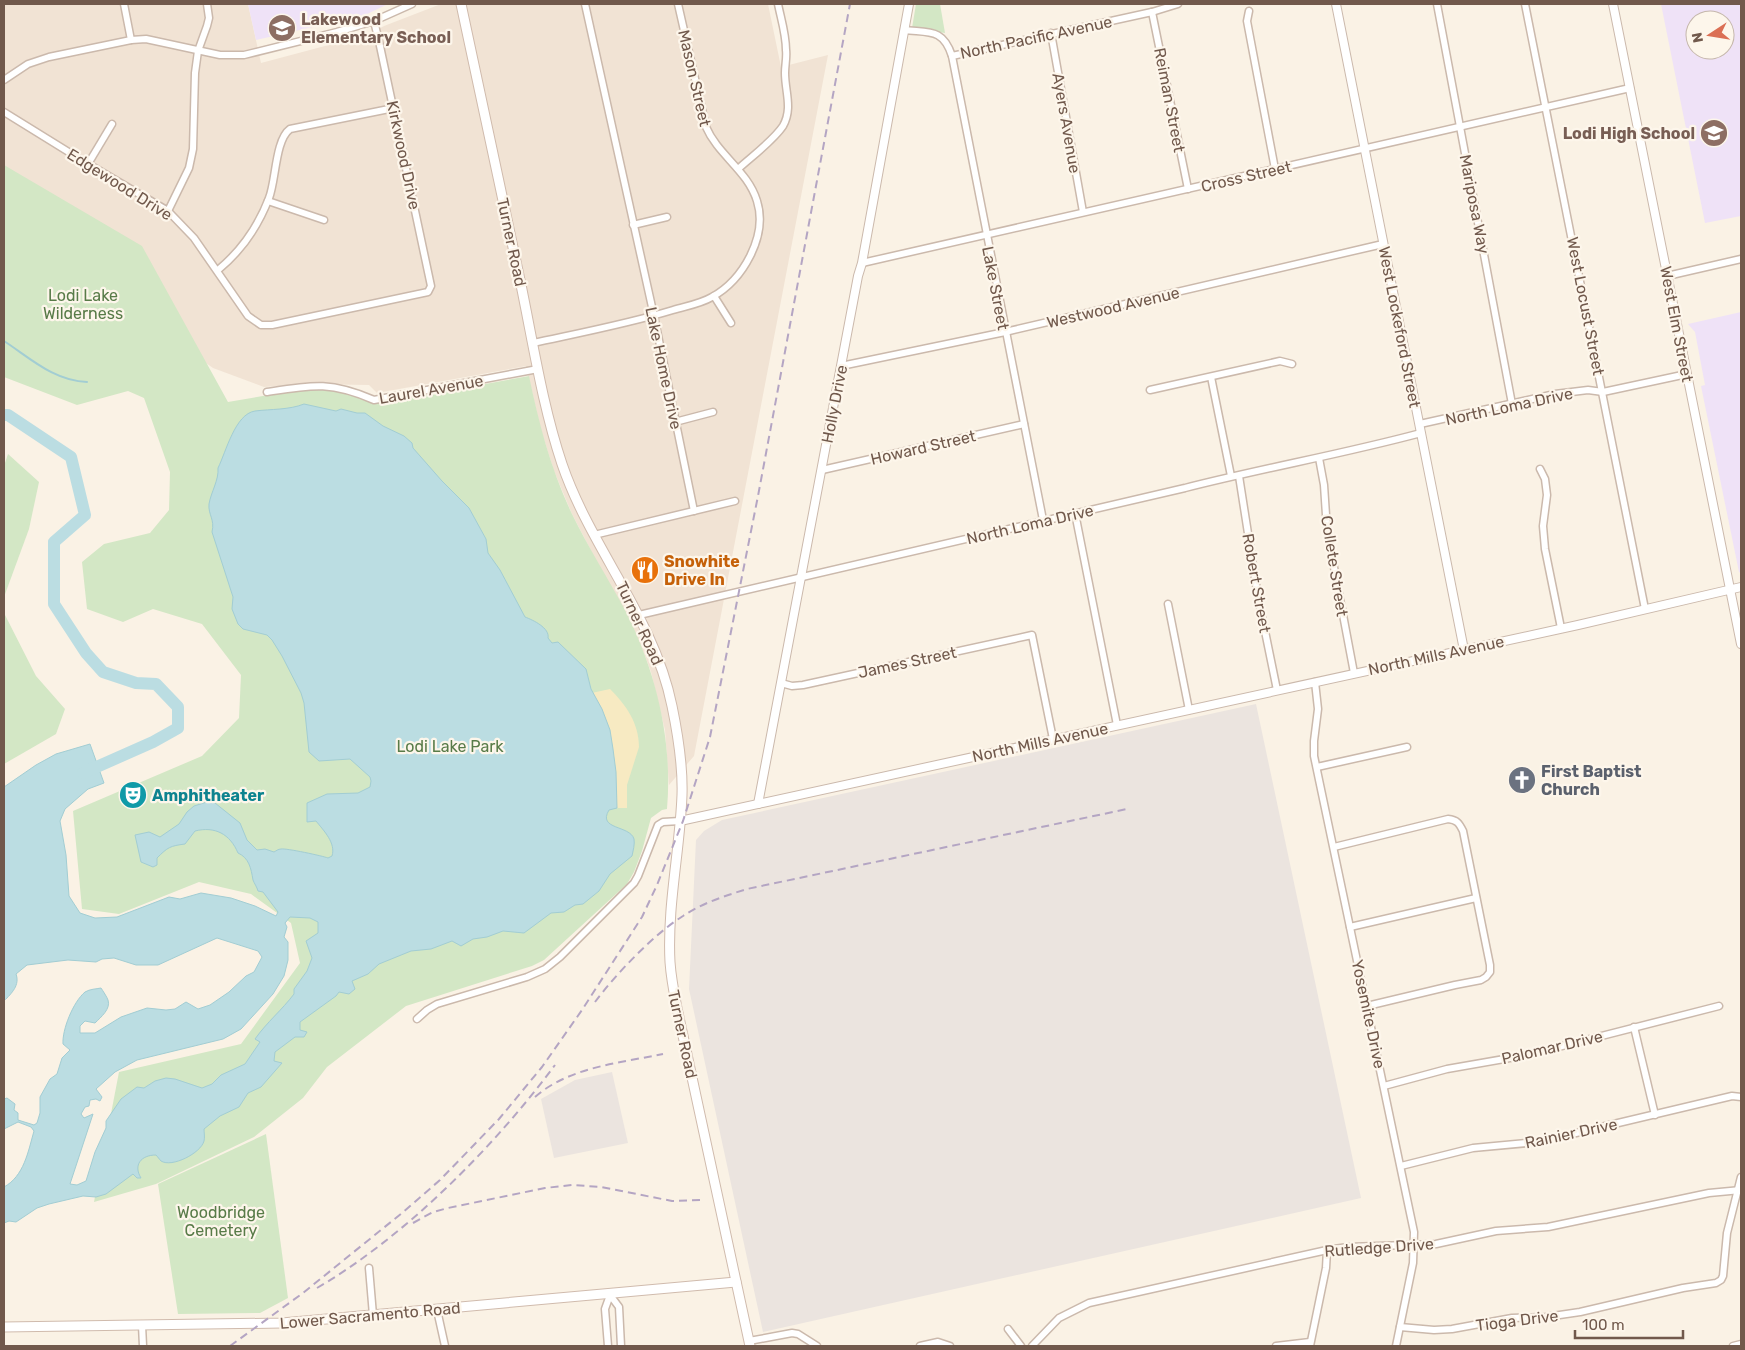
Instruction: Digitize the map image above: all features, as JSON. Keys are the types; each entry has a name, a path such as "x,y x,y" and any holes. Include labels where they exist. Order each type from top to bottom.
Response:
{"main road":[{"name":"Turner Road","path":"461,4 548,415 563,465 576,499 639,615 658,657 672,706 682,770 680,821 670,925 672,979 749,1344"},
{"name":"Lower Sacramento Road","path":"4,1327 261,1324 610,1295 736,1282"}],"street":[{"path":"124,4 131,40"},
{"path":"168,211 189,168 194,149 194,73 198,52 209,18 207,4"},
{"path":"4,80 28,64 49,57 131,40 154,40 198,52 231,56 244,55 374,21 412,4"},
{"name":"Lake Home Drive","path":"585,4 654,316 694,511"},
{"name":"Mason Street","path":"654,316 704,301 726,287 742,268 754,247 759,228 758,203 754,192 738,169 710,137 706,127 678,4"},
{"path":"738,169 778,132 788,114 789,104 785,74 785,33 778,4"},
{"name":"Holly Drive","path":"758,804 862,263 909,4"},
{"name":"North Pacific Avenue","path":"904,30 940,36 946,40 952,56 1152,12 1178,4"},
{"name":"West Lockeford Street","path":"1336,4 1464,650"},
{"name":"Mariposa Way","path":"1437,4 1512,404"},
{"name":"West Locust Street","path":"1525,4 1645,610"},
{"name":"West Elm Street","path":"1613,4 1741,644"},
{"path":"1248,11 1247,21 1275,169"},
{"name":"Reiman Street","path":"1152,12 1188,189"},
{"name":"Kirkwood Drive","path":"374,21 394,108 431,286 430,290"},
{"name":"Ayers Avenue","path":"1051,33 1083,212"},
{"name":"Lake Street","path":"952,56 1043,520"},
{"name":"Cross Street","path":"862,263 1630,88"},
{"path":"218,270 240,249 252,233 268,201 272,191 282,139 287,131 394,108"},
{"name":"Edgewood Drive","path":"4,112 168,211 194,238 218,270 248,316 261,325 281,323 430,290"},
{"path":"88,164 112,124"},
{"path":"268,201 324,220"},
{"path":"633,225 668,217"},
{"name":"Westwood Avenue","path":"841,366 1005,332 1384,244"},
{"path":"1667,276 1741,259"},
{"path":"714,296 731,322"},
{"path":"533,343 654,316"},
{"path":"1150,390 1280,362 1292,364"},
{"name":"Laurel Avenue","path":"267,392 312,385 329,386 352,391 374,400 538,369"},
{"name":"North Loma Drive","path":"639,615 1231,476 1239,476 1319,458 1512,404 1569,391 1588,390 1603,392 1687,374"},
{"path":"1212,376 1231,476"},
{"path":"675,422 713,412"},
{"name":"Howard Street","path":"822,470 1024,424"},
{"name":"Collete Street","path":"1319,458 1324,485 1327,530 1354,673"},
{"path":"1540,469 1545,479 1547,495 1543,526 1545,549 1562,628"},
{"name":"Robert Street","path":"1239,476 1258,597 1277,690"},
{"path":"594,535 735,501"},
{"path":"1075,513 1117,725"},
{"name":"North Mills Avenue","path":"417,1019 437,1004 527,977 545,969 560,957 634,883 658,825 663,822 680,821 758,804 1464,650 1741,587"},
{"path":"1168,604 1189,710"},
{"name":"James Street","path":"781,683 792,686 803,685 1032,635 1053,739"},
{"name":"Yosemite Drive","path":"1315,682 1318,709 1314,741 1317,767 1413,1225 1415,1245 1413,1264 1396,1346"},
{"path":"1317,767 1407,746"},
{"path":"1334,846 1448,819 1454,820 1460,827 1490,965 1490,972 1484,978 1367,1006"},
{"path":"1350,927 1476,898"},
{"name":"Palomar Drive","path":"1384,1086 1447,1069 1527,1055 1719,1006"},
{"path":"1634,1027 1655,1115"},
{"name":"Rainier Drive","path":"1401,1166 1473,1148 1538,1142 1732,1096 1741,1097"},
{"path":"1740,1190 1741,1177"},
{"name":"Rutledge Drive","path":"1032,1346 1059,1318 1089,1303 1327,1250 1348,1247 1436,1244 1496,1231 1548,1228 1691,1196 1740,1190"},
{"name":"Tioga Drive","path":"1400,1327 1434,1330 1452,1329 1506,1318 1572,1313 1683,1288 1716,1283 1723,1276 1727,1233 1740,1190"},
{"path":"1276,1346 1310,1344 1326,1268 1327,1250"},
{"path":"369,1268 373,1315"},
{"path":"608,1346 605,1309 610,1295"},
{"path":"610,1295 619,1307 621,1346"},
{"path":"437,1310 445,1346"},
{"path":"142,1326 143,1346"},
{"path":"1008,1329 1021,1346"},
{"path":"749,1344 792,1333 817,1346"},
{"path":"920,1346 938,1342 950,1346"},
{"path":"1733,1346 1741,1344"}],"shaded area":[{"path":"4,4 248,4 261,63 370,34 384,26 441,4 768,4 781,67 828,55 694,756 669,785 665,730 651,672 644,653 572,514 554,471 541,430 526,366 377,393 369,385 306,384 264,387 213,368 166,335 4,169"},
{"name":"Lakewood Elementary School","path":"248,4 388,4 365,15 256,40"},
{"name":"Lodi High School","path":"1661,4 1741,4 1741,216 1705,223"},
{"path":"1741,312 1741,573 1739,572 1701,386 1705,385 1695,332 1688,324"},
{"path":"1256,704 1361,1198 763,1332 689,989 696,840 704,831 722,820"},
{"path":"612,1072 628,1143 554,1158 541,1099 575,1080"}],"green space":[{"path":"916,4 940,4 945,33 912,28"},
{"name":"Lodi Lake Park","path":"4,165 142,246 228,402 292,391 328,389 353,394 381,403 529,376 546,446 558,481 572,514 636,633 653,682 665,732 668,783 667,809 662,810 651,818 634,872 627,884 544,960 532,966 406,1006 327,1067 303,1098 254,1137 156,1184 94,1202 119,1072 241,1044 300,963 291,923 251,894 199,882 119,914 82,909 73,811 202,756 239,718 241,675 202,624 153,609 123,622 87,609 82,562 104,544 150,533 169,510 170,472 144,398 128,391 77,405 4,377"},
{"path":"8,454 39,482 29,529 4,597 4,466"},
{"path":"4,613 36,676 65,709 56,734 4,764"},
{"name":"Woodbridge Cemetery","path":"266,1134 288,1298 260,1313 178,1314 158,1184"}],"sand":[{"path":"610,689 621,701 637,730 639,747 627,785 627,808 612,808 587,694"}],"water":[{"path":"304,404 336,411 341,409 365,413 383,426 404,436 412,443 413,448 442,481 469,508 486,539 488,553 500,570 525,617 544,628 552,643 558,642 586,669 591,689 602,709 610,730 613,749 617,808 609,810 606,816 607,821 627,831 634,839 632,856 610,874 599,891 583,904 575,905 564,912 551,913 524,933 503,931 487,937 473,939 461,946 452,941 431,949 411,951 379,964 368,974 352,981 355,989 349,994 339,992 300,1022 300,1030 307,1032 304,1037 295,1037 275,1052 274,1061 282,1063 261,1087 248,1093 239,1107 220,1116 204,1129 202,1146 186,1158 166,1163 161,1161 156,1155 151,1155 143,1159 138,1165 141,1178 137,1178 133,1174 106,1194 96,1197 83,1196 49,1204 37,1208 16,1222 9,1221 4,1223 4,1187 21,1170 34,1131 31,1127 18,1122 4,1129 4,1099 7,1098 15,1104 14,1110 18,1113 18,1120 34,1125 37,1123 40,1113 40,1097 50,1079 57,1074 62,1058 70,1050 63,1044 64,1031 69,1016 76,1002 85,992 101,988 109,1003 107,1010 95,1023 85,1021 80,1026 80,1033 95,1033 121,1017 147,1008 175,1009 186,1002 198,1009 210,1005 229,992 246,976 254,972 262,957 258,951 217,938 158,965 136,965 114,958 102,959 96,962 68,960 27,965 16,974 16,985 4,1001 4,787 56,754 90,744 104,783 88,789 65,809 60,821 66,855 69,896 80,913 95,918 117,917 169,897 180,899 201,893 231,898 276,916 278,912 263,892 258,891 247,861 238,853 231,841 221,833 209,830 195,831 185,844 172,846 164,851 157,858 157,865 153,867 141,862 135,835 149,832 160,837 179,824 187,812 194,806 207,802 215,803 240,823 247,840 257,850 265,849 274,852 284,849 328,858 332,856 333,851 331,842 316,821 307,822 307,803 327,794 358,793 370,787 370,777 350,759 319,761 309,752 304,703 301,693 272,640 267,635 243,629 238,624 232,609 233,597 212,532 213,524 209,504 218,468 237,426 248,414 255,411","holes":["290,917 310,918 318,922 318,933 306,941 312,958 307,971 294,989 294,994 255,1039 260,1042 245,1064 221,1075 212,1084 202,1088 166,1078 155,1081 144,1088 137,1087 121,1099 106,1121 106,1128 95,1152 86,1181 77,1185 70,1184 93,1114 84,1118 81,1114 85,1107 89,1106 90,1100 96,1099 100,1101 102,1097 96,1089 115,1072 137,1060 223,1039 241,1029 273,994 284,976 288,960 288,942 284,937 287,927 285,923"]}],"waterway":[{"path":"4,341 53,373 75,381 87,382"},
{"path":"4,415 8,415 71,457 85,515 54,542 54,604 86,653 103,672 136,683 156,684 178,707 178,728 153,742 83,773"}],"railway":[{"path":"230,1346 303,1293 402,1213 440,1180 499,1119 542,1067 582,1010 642,917 657,885 683,821 710,737 758,496 850,4"},
{"path":"595,1002 624,968 660,933 690,911 722,897 747,889 1127,809"},
{"path":"535,1097 548,1087 579,1073 663,1054"},
{"path":"317,1288 383,1243 446,1188 505,1127 555,1065"},
{"path":"413,1223 433,1212 448,1208 545,1188 572,1185 601,1187 672,1201 703,1200"}],"place":[{"name":"Lakewood Elementary School","path":"282,28"},
{"name":"Lodi High School","path":"1714,133"},
{"name":"Snowhite Drive In","path":"645,570"},
{"name":"First Baptist Church","path":"1522,780"},
{"name":"Amphitheater","path":"133,795"}],"park label":[{"name":"Lodi Lake Wilderness","path":"83,304"}]}
